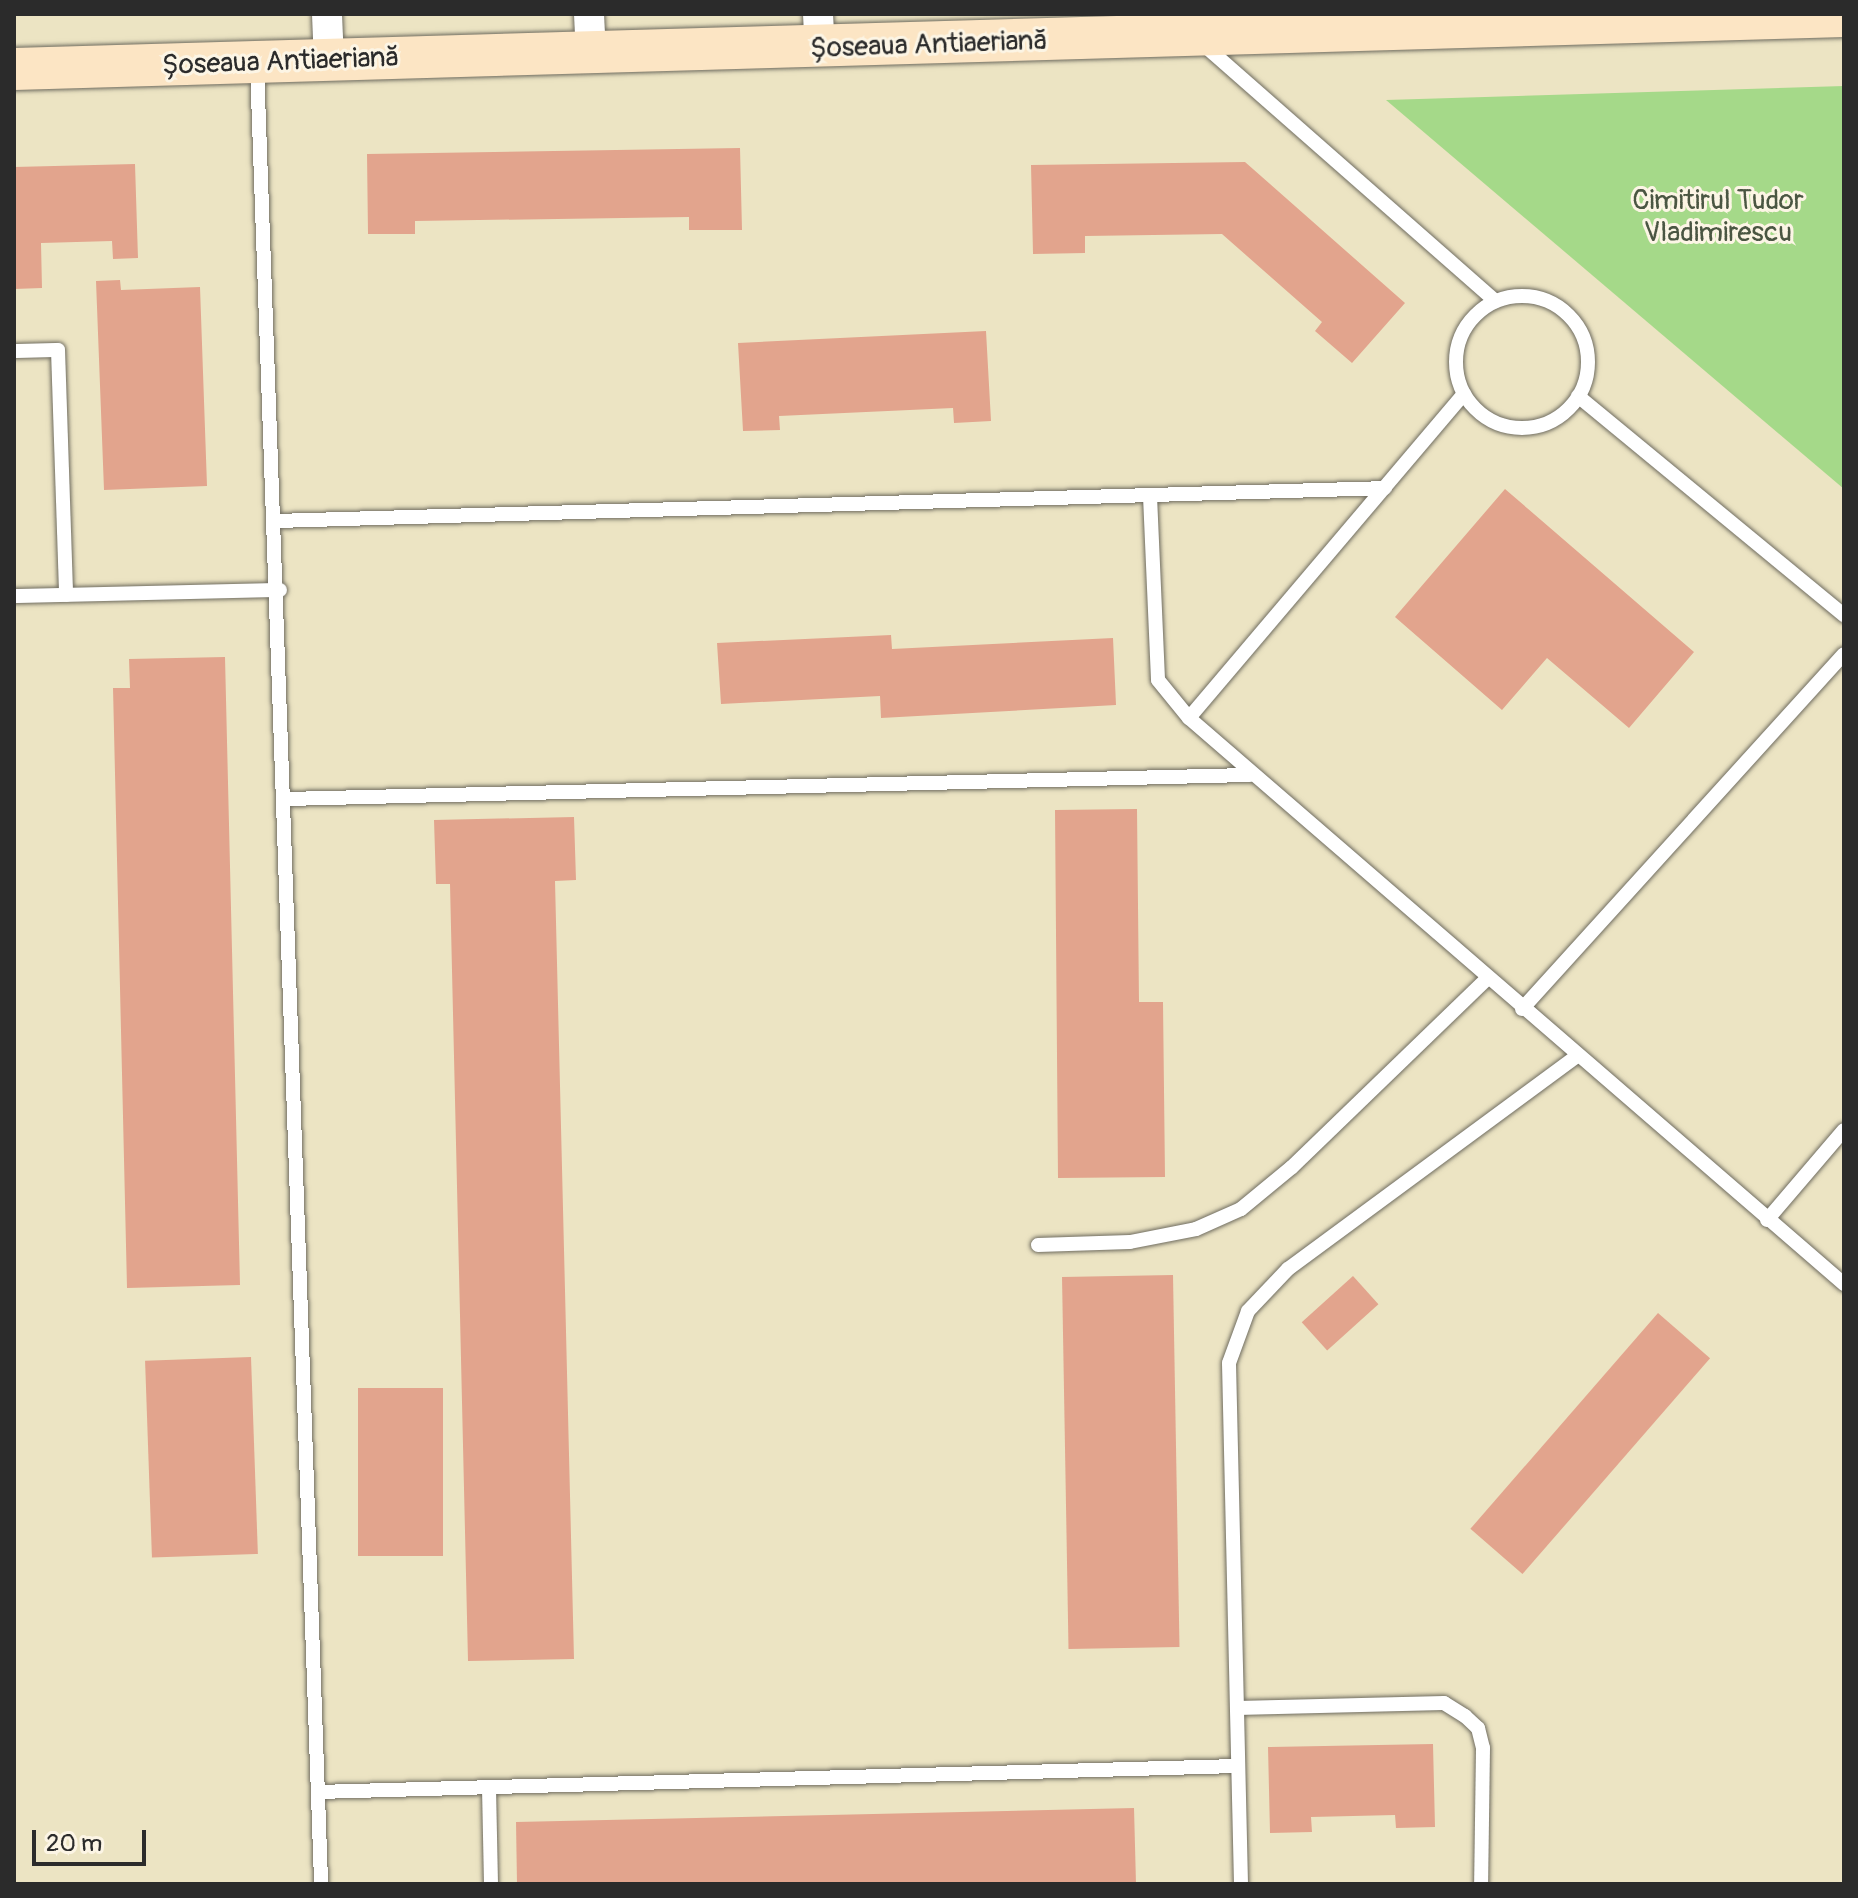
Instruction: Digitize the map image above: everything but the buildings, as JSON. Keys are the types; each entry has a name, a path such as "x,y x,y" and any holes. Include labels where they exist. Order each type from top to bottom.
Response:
{"main road":[{"name":"Șoseaua Antiaeriană","path":"14,69 329,61 590,34 1844,16"}],"street":[{"path":"327,14 329,61"}],"lane":[{"path":"1194,25 1495,301"},
{"path":"257,63 280,590 321,1884"},
{"path":"1525,295 1564,310 1587,346 1589,368 1578,396 1552,421 1531,428 1508,427 1487,419 1464,394 1455,362 1459,340 1469,321 1495,301 1525,295"},
{"path":"14,351 58,350 66,595"},
{"path":"1189,718 1464,394"},
{"path":"1578,396 1844,615"},
{"path":"276,521 1385,488"},
{"path":"1150,496 1158,680 1189,718 1250,775 1844,1284"},
{"path":"14,596 280,590"},
{"path":"1522,1009 1844,654"},
{"path":"286,799 1250,775"},
{"path":"1038,1245 1130,1242 1196,1229 1241,1209 1292,1167 1487,979"},
{"path":"1241,1884 1229,1363 1248,1311 1288,1269 1577,1056"},
{"path":"1767,1220 1844,1130"},
{"path":"1237,1708 1444,1703 1465,1716 1478,1728 1483,1748 1481,1884"},
{"path":"318,1792 1238,1766"},
{"path":"489,1788 491,1884"}],"green space":[{"name":"Cimitirul Tudor Vladimirescu","path":"1844,86 1844,489 1386,100"}]}
